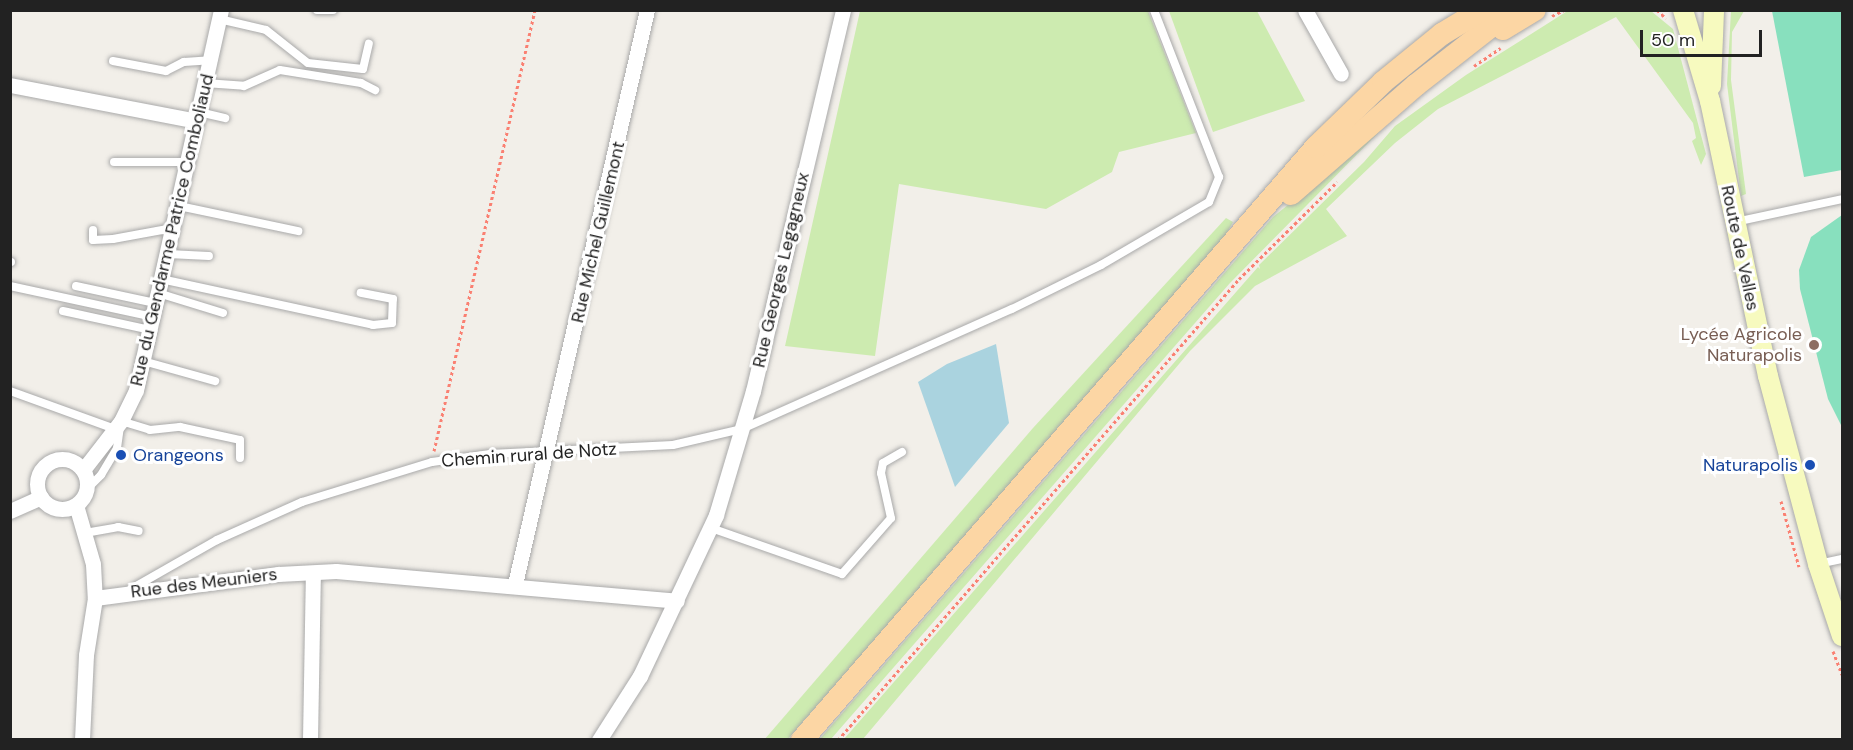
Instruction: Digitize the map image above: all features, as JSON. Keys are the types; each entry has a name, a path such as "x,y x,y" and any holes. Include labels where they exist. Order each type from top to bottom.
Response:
{"main road":[{"path":"802,740 1308,156 1383,82 1442,34 1482,10"},
{"path":"1215,265 1416,85 1512,10"},
{"name":"Route de Velles","path":"1683,10 1710,101 1768,376 1818,564 1842,636"},
{"name":"Route de Velles","path":"1710,101 1714,10"},
{"path":"1416,85 1540,15"}],"street":[{"name":"Rue Michel Guillemont","path":"546,452 647,10"},
{"name":"Rue Georges Legagneux","path":"711,528 742,429 843,10"},
{"path":"1305,10 1341,74"},
{"name":"Rue du Gendarme Patrice Comboliaud","path":"83,470 118,425 136,390 175,228 218,14"},
{"path":"10,85 198,117"},
{"path":"515,585 546,452"},
{"path":"61,459 83,470 87,489 76,505 56,508 41,497 38,480 46,466 61,459"},
{"path":"10,511 41,497"},
{"path":"76,505 93,564 94,597 86,655 82,740"},
{"path":"599,740 640,676 711,528"},
{"name":"Rue des Meuniers","path":"94,597 336,570 677,601"},
{"path":"310,740 313,573"}],"lane":[{"path":"317,10 333,10"},
{"name":"Chemin rural de Notz","path":"125,592 217,540 302,502 432,462 546,452 674,446 742,429 1012,309 1101,265 1209,202 1219,177 1154,10"},
{"path":"218,14 266,30 308,63 363,69 369,44"},
{"path":"113,62 166,71 184,62 210,60"},
{"path":"205,83 244,87 280,69 349,80 375,90"},
{"path":"198,117 225,118"},
{"path":"114,162 189,162"},
{"path":"1734,223 1842,200"},
{"path":"179,206 298,231"},
{"path":"93,230 93,240 103,240 175,228"},
{"path":"168,254 209,256"},
{"path":"10,286 223,313"},
{"path":"76,286 156,304 373,325 392,323 393,299 361,293"},
{"path":"63,310 156,304"},
{"path":"143,361 215,381"},
{"path":"10,390 118,425 150,430 180,427 240,440 240,458"},
{"path":"87,489 101,475 117,448 118,425"},
{"path":"711,528 842,574 891,518 881,473 883,463 902,452"},
{"path":"85,533 118,527 139,531"},
{"path":"1818,564 1842,560"}],"path":[{"path":"432,462 535,10"},
{"path":"1540,15 1564,10"},
{"path":"1466,72 1505,45"},
{"path":"838,740 1239,279 1338,181"}],"green space":[{"path":"1569,10 1651,11 1673,29 1706,154 1701,165 1692,141 1696,138 1693,123 1616,17 1438,109 1395,143 1326,209 1347,236 1255,286 1190,351 863,739 844,739 1258,267 1260,269 1259,265 1364,162 1395,126 1466,75"},
{"path":"860,11 1148,11 1196,133 1119,152 1112,172 1046,209 899,184 875,356 785,346"},
{"path":"1169,11 1257,11 1305,101 1213,132"},
{"path":"1731,11 1744,11 1732,32 1731,80 1746,194 1741,196 1727,84"},
{"path":"1772,11 1842,11 1842,170 1804,177"},
{"path":"1382,129 1230,283 831,739 819,740 1273,217"},
{"path":"1842,215 1842,427 1828,399 1800,289 1799,270 1811,237"},
{"path":"1226,218 1233,222 1222,242 788,739 764,740 1033,428"}],"water":[{"path":"996,344 1009,423 955,487 918,382 947,364"}],"place":[{"name":"Lycée Agricole Naturapolis","path":"1814,345"},
{"name":"Orangeons","path":"121,455"},
{"name":"Naturapolis","path":"1810,465"}]}
